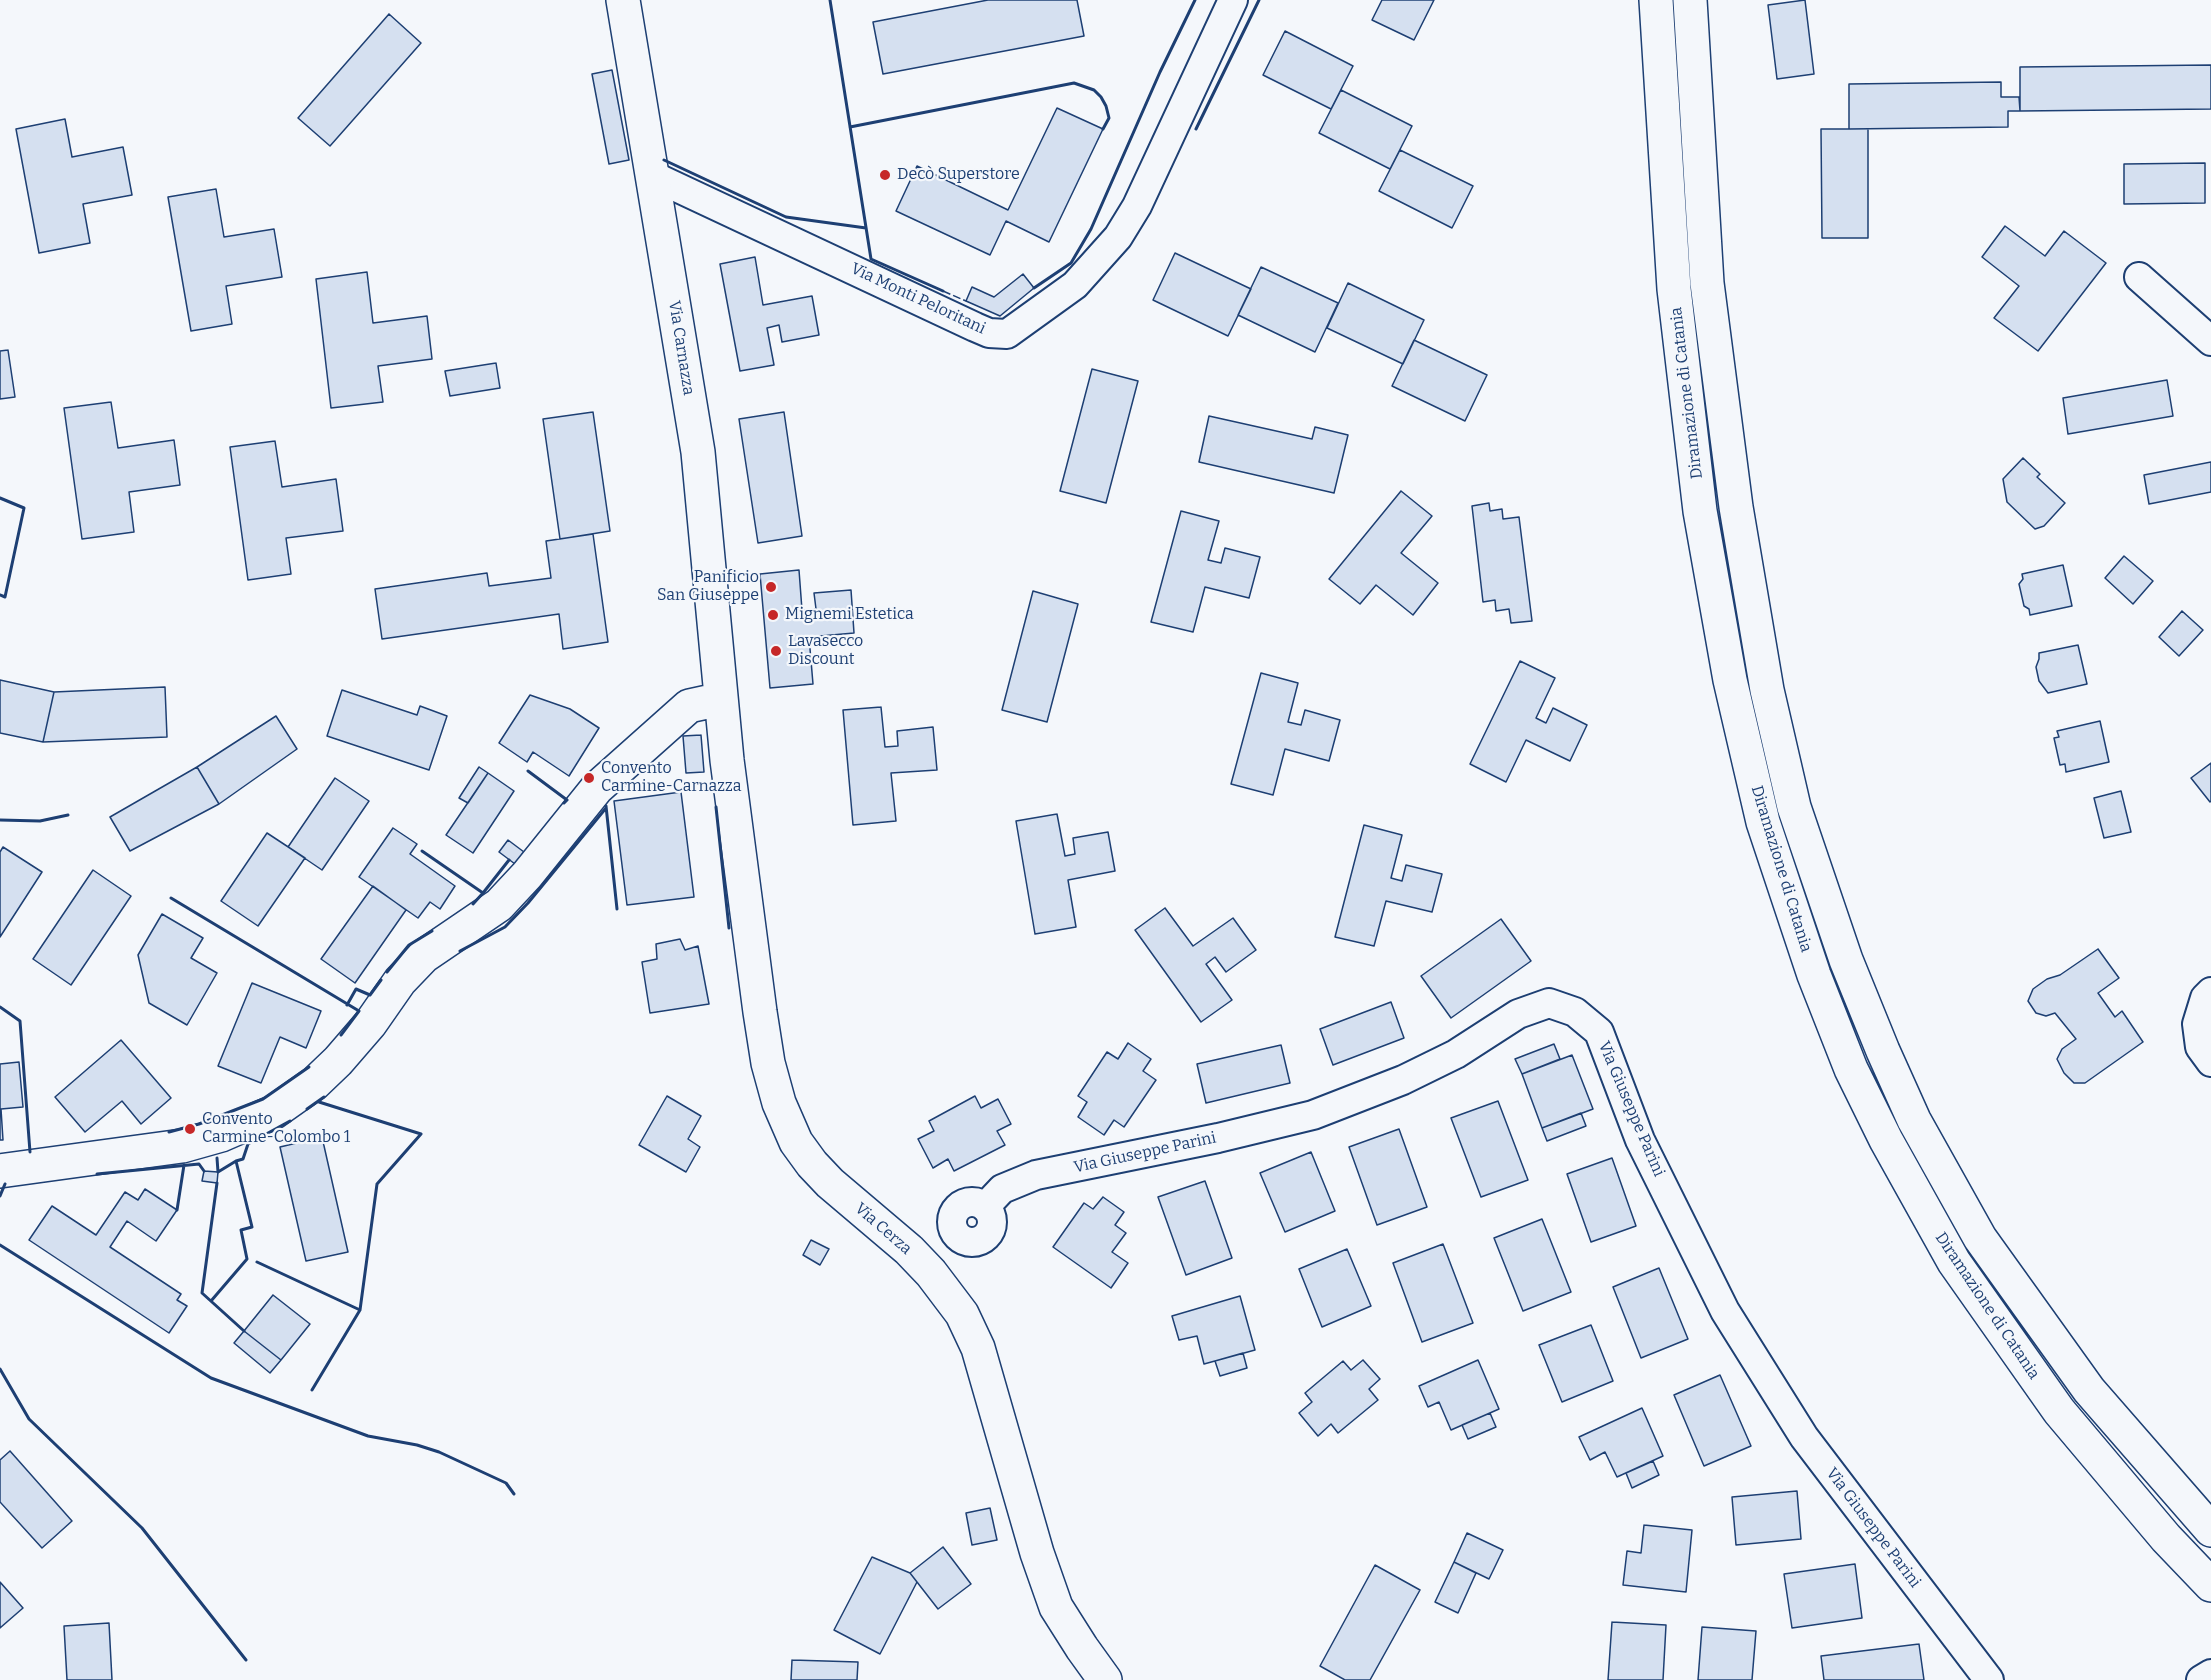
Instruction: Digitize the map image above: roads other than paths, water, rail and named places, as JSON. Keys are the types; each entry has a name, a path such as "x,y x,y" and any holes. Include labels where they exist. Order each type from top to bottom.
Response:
{"main road":[{"name":"Via Carnazza","path":"623,0 698,452 727,760"},
{"name":"Diramazione di Catania","path":"1656,0 1674,288 1700,512 1730,680 1763,822 1814,975 1851,1069 1886,1140 1954,1262 2059,1411 2166,1538 2211,1585"},
{"name":"Diramazione di Catania","path":"1690,0 1707,283 1736,507 1767,690 1794,807 1842,949 1883,1052 1914,1120 1980,1238 2089,1390 2211,1530"},
{"path":"0,1171 182,1146 221,1134 274,1112 315,1083 338,1061 370,1024 400,981 424,956 499,905 527,875 597,788 689,706 721,699"},
{"name":"Via Cerza","path":"727,760 760,1012 768,1063 779,1103 796,1142 812,1164 830,1183 909,1250 931,1273 962,1314 978,1348 1037,1553 1056,1607 1106,1680"}],"street":[{"name":"Via Monti Peloritani","path":"653,176 989,333 1007,334 1075,285 1118,237 1137,206 1233,0"},
{"path":"2139,278 2211,341"},
{"path":"2211,992 2205,998 2197,1024 2200,1047 2211,1062"},
{"name":"Via Giuseppe Parini","path":"985,1208 1002,1189 1036,1175 1218,1138 1313,1115 1403,1080 1456,1054 1518,1014 1549,1003 1575,1012 1599,1032 1640,1140 1731,1321 1804,1437 1989,1680"},
{"path":"2201,1680 2211,1674"}],"place":[{"name":"Decò Superstore","path":"885,175"},
{"name":"Panificio San Giuseppe","path":"771,587"},
{"name":"Mignemi Estetica","path":"773,615"},
{"name":"Lavasecco Discount","path":"776,651"},
{"name":"Convento Carmine-Carnazza","path":"589,778"},
{"name":"Convento Carmine-Colombo 1","path":"190,1129"}]}
